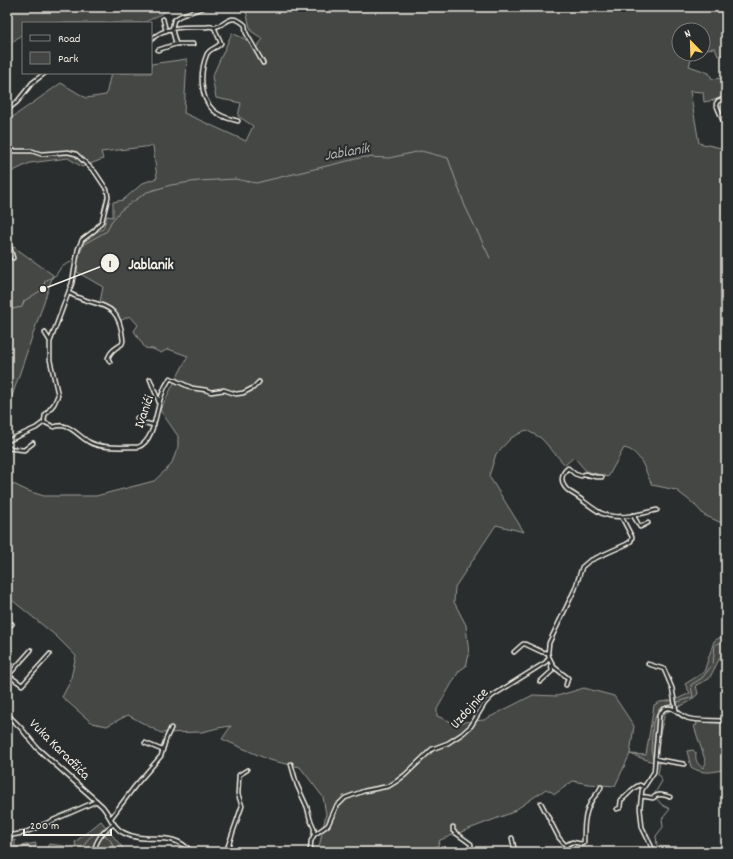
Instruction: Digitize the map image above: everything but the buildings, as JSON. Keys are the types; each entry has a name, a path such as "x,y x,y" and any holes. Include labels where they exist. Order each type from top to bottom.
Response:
{"street":[{"path":"176,44 172,29 174,20 205,7"},
{"path":"163,19 166,31"},
{"path":"152,38 172,29 182,27 214,27 231,19 242,22 245,25 246,32 263,63"},
{"path":"214,27 221,43 209,51 205,61 202,79 205,96 214,111 238,121"},
{"path":"158,50 176,44 193,44"},
{"path":"7,110 17,102 32,82 44,74"},
{"path":"726,98 718,101 716,104 726,128"},
{"path":"7,150 32,151 41,154 72,152 85,162 101,180 107,190 108,197 102,221 95,230 82,240 78,249 75,274 50,342 50,360 58,395 54,404 45,415 44,422 36,428 7,441"},
{"path":"7,241 14,258"},
{"path":"69,293 111,309 117,316 123,341 122,344 110,353 108,358 110,362"},
{"path":"45,334 50,342"},
{"name":"Ivanići","path":"44,422 54,427 58,425 67,427 94,445 119,447 141,446 154,425 159,403 170,378 192,388 211,392 224,390 236,394 243,393 253,388 259,382"},
{"path":"150,379 159,403"},
{"path":"137,418 140,422 154,425"},
{"path":"7,448 24,450 33,443"},
{"path":"602,477 585,474 581,476 575,474 568,468 563,475 563,484 564,488 584,500 602,514 621,516 657,510"},
{"path":"633,515 640,527 648,523"},
{"path":"540,682 552,671 548,653 549,643 575,589 582,567 589,561 631,541 632,537 621,516"},
{"path":"7,628 12,624"},
{"path":"514,652 521,645 525,644 542,652 548,653"},
{"path":"31,650 8,676 22,685 50,654"},
{"name":"Uzdojnice","path":"314,835 328,825 336,807 345,798 364,791 389,786 397,781 432,749 448,743 471,726 485,703 492,696 544,664 549,657"},
{"path":"551,663 568,678 566,685"},
{"path":"648,664 664,669 672,688 676,710"},
{"path":"654,852 642,827 640,808 643,787 654,772 659,715 661,711 668,708 676,710 686,718 726,721"},
{"name":"Vuka Karadžića","path":"7,714 21,728 37,748 97,801 107,812 120,831 131,836 142,838 166,838 178,841 185,845 191,852"},
{"path":"111,818 134,786 161,756 166,738 171,728"},
{"path":"145,743 162,750"},
{"path":"655,758 684,764"},
{"path":"292,764 297,786 307,807 314,828 310,852"},
{"path":"226,852 242,806 238,794 239,775 247,770"},
{"path":"617,809 620,808 621,800 634,788 640,785 643,787"},
{"path":"566,844 572,842 582,844 584,842 586,814 591,801 599,793 601,786"},
{"path":"641,796 653,798 662,795 670,797"},
{"path":"7,836 24,833 97,801"},
{"path":"541,803 559,838 566,844 568,852"},
{"path":"94,852 102,833 114,824"},
{"path":"454,827 453,831 471,844 471,848 467,852"},
{"path":"512,838 515,852"}],"green space":[{"path":"7,7 173,7 145,22 22,22 22,34 7,47"},
{"path":"245,7 726,7 726,54 718,56 715,48 711,48 711,22 671,22 671,62 690,62 689,66 709,73 712,79 726,78 726,96 719,99 704,102 703,92 690,91 699,143 721,148 726,145 726,523 724,524 704,515 694,504 676,490 652,485 642,462 635,453 624,448 608,477 586,471 574,457 565,465 541,438 526,430 511,438 496,454 489,476 524,532 496,525 455,587 454,602 466,625 469,655 466,666 459,671 437,709 437,716 454,723 484,720 533,695 557,696 584,688 614,696 634,726 630,754 615,786 588,784 573,781 555,794 546,789 511,813 440,840 438,846 428,852 318,852 326,814 323,797 300,767 269,760 222,739 231,726 202,732 161,733 128,715 107,726 92,723 62,697 70,682 76,656 56,636 7,596 7,481 28,491 44,496 96,496 154,481 171,465 178,447 178,436 160,410 188,356 168,349 161,353 153,349 145,348 134,331 138,325 130,316 118,322 115,314 106,310 107,306 100,302 103,287 77,272 77,255 82,240 103,229 107,216 113,217 113,202 123,200 143,183 157,178 153,146 101,152 103,159 82,167 68,158 30,163 7,174 7,121 61,83 86,98 106,95 111,74 152,74 152,64 187,59 184,113 246,141 253,126 238,116 241,103 216,98 212,77 232,33 245,39 255,49 263,39 251,31"},
{"path":"14,247 53,275 7,411 7,251"},
{"path":"726,634 726,646 709,679 696,685 698,694 689,702 665,713 653,762 630,754 646,755 654,705 660,702 675,700 690,693 685,684 704,672 714,641"},
{"path":"696,722 726,723 726,755 721,757 726,769 704,772 695,770 691,767 687,751 693,750 696,753 697,762 703,768 706,763 694,726 697,725"},
{"path":"101,821 126,852 77,852 75,842"},
{"path":"15,840 15,847 36,843 35,852 7,852 7,843"},
{"path":"49,844 65,846 64,852 45,852"}],"waterway":[{"name":"Jablanik","path":"77,259 84,244 107,231 111,222 121,210 147,192 171,185 198,181 235,179 256,183 364,157 389,158 421,151 448,158 465,206 490,258"},
{"name":"Jablanik","path":"7,310 22,307 24,301 43,289 45,281 56,275 61,267 73,261"},
{"path":"653,758 651,750 653,722 660,708 693,697 691,685 702,678 713,664 715,645 726,640"},
{"path":"655,793 662,781 658,774 660,762 658,761"},
{"path":"656,798 662,805 670,809 662,819 663,827 656,836 657,845 661,852"},
{"path":"83,852 88,839 97,833 101,833"},
{"path":"104,834 111,841 115,852"},
{"path":"7,852 27,846 30,847 31,852"},
{"path":"50,852 52,848 57,848 59,852"}],"place":[{"name":"Jablanik","path":"43,289"}]}
